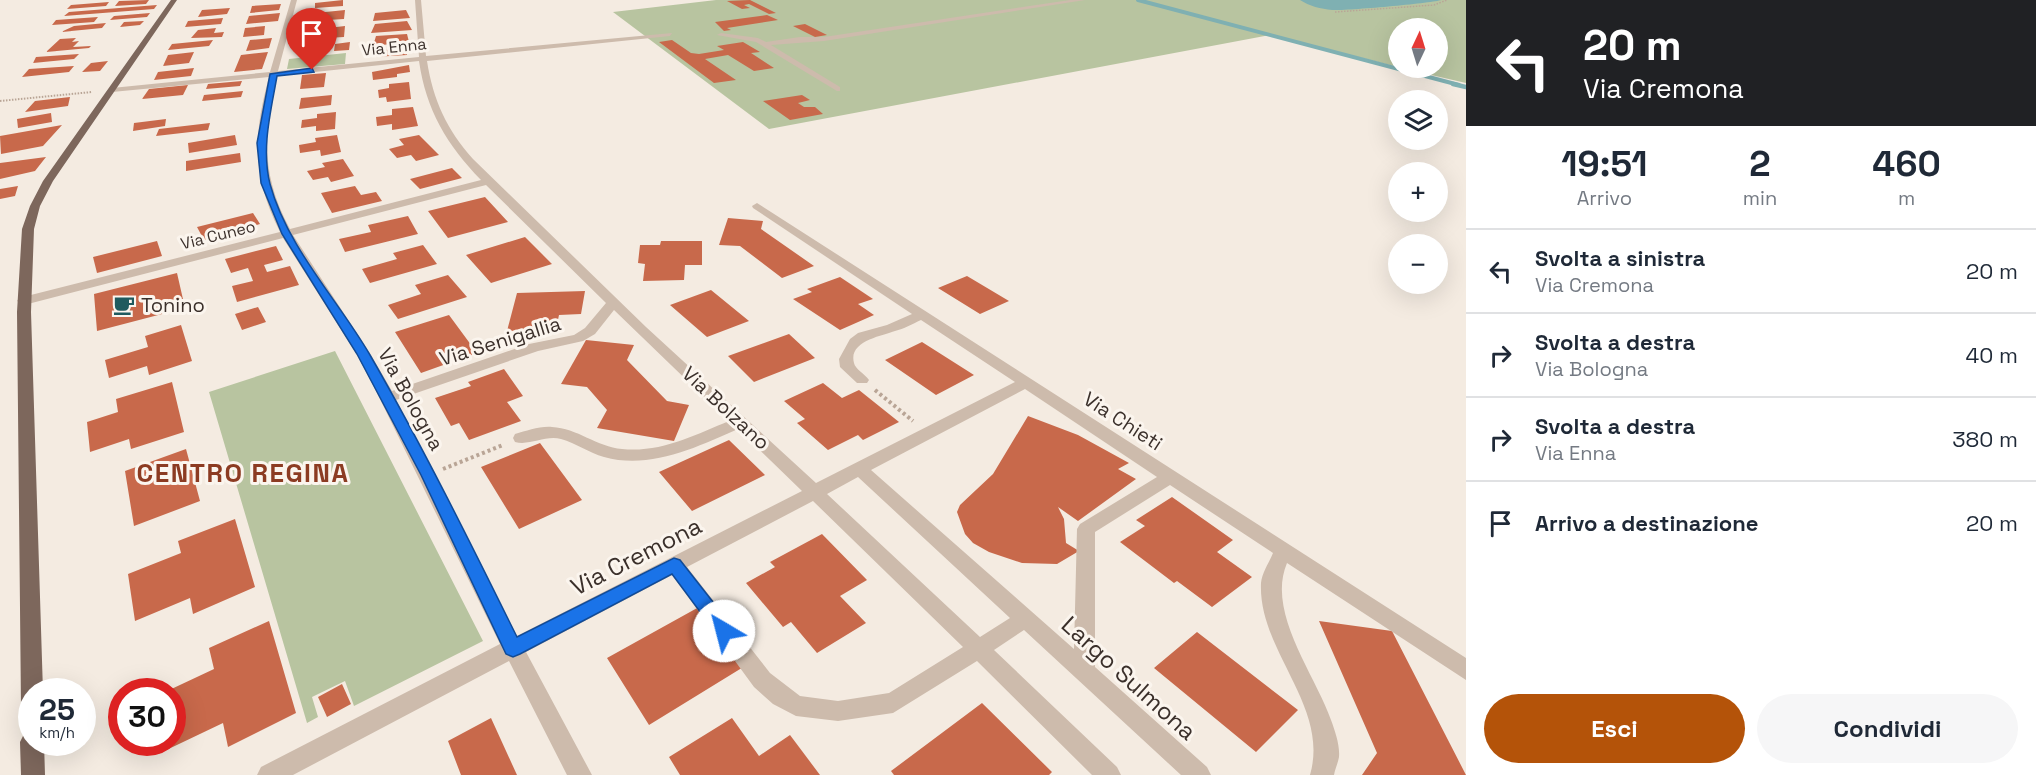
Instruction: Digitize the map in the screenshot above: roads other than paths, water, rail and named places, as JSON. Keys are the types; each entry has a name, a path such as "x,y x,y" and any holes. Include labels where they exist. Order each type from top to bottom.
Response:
{"main road":[{"path":"31,678 24,301 27,236 35,206 53,173 174,0"},
{"path":"32,756 33,775"}],"street":[{"name":"Via Bologna","path":"294,0 274,74 261,155 266,183 287,234 363,354 428,475 513,648 580,775"},
{"name":"Via Bolzano","path":"418,0 424,59 433,104 441,123 454,142 489,181 613,303 816,490 1109,775"},
{"path":"721,35 764,44 800,39 824,39 1082,0"},
{"name":"Via Enna","path":"112,90 670,34"},
{"path":"764,44 837,89"},
{"path":"349,53 350,66"},
{"name":"Via Cuneo","path":"24,301 489,181"},
{"name":"Via Chieti","path":"757,206 1466,670"},
{"name":"Via Senigallia","path":"387,398 534,347 578,338 590,331 613,303"},
{"path":"862,380 848,367 846,359 855,342 863,336 892,328 922,314"},
{"name":"Via Cremona","path":"269,775 1027,382"},
{"path":"521,438 539,432 562,432 600,451 623,455 648,455 676,449 741,422"},
{"name":"Largo Sulmona","path":"858,468 1199,775"},
{"path":"1084,672 1086,530 1170,477"},
{"path":"1283,551 1271,582 1275,612 1326,736 1326,770 1322,775"},
{"path":"674,564 762,680 781,697 796,706 838,711 893,703 980,650 1025,619"}],"water":[{"path":"1300,0 1441,0 1332,10 1315,7"}],"waterway":[{"path":"1138,0 1459,85"},
{"path":"1453,84 1466,87"}],"place":[{"name":"Tonino","path":"124,305"}],"district":[{"name":"CENTRO REGINA","path":"243,473"}]}
